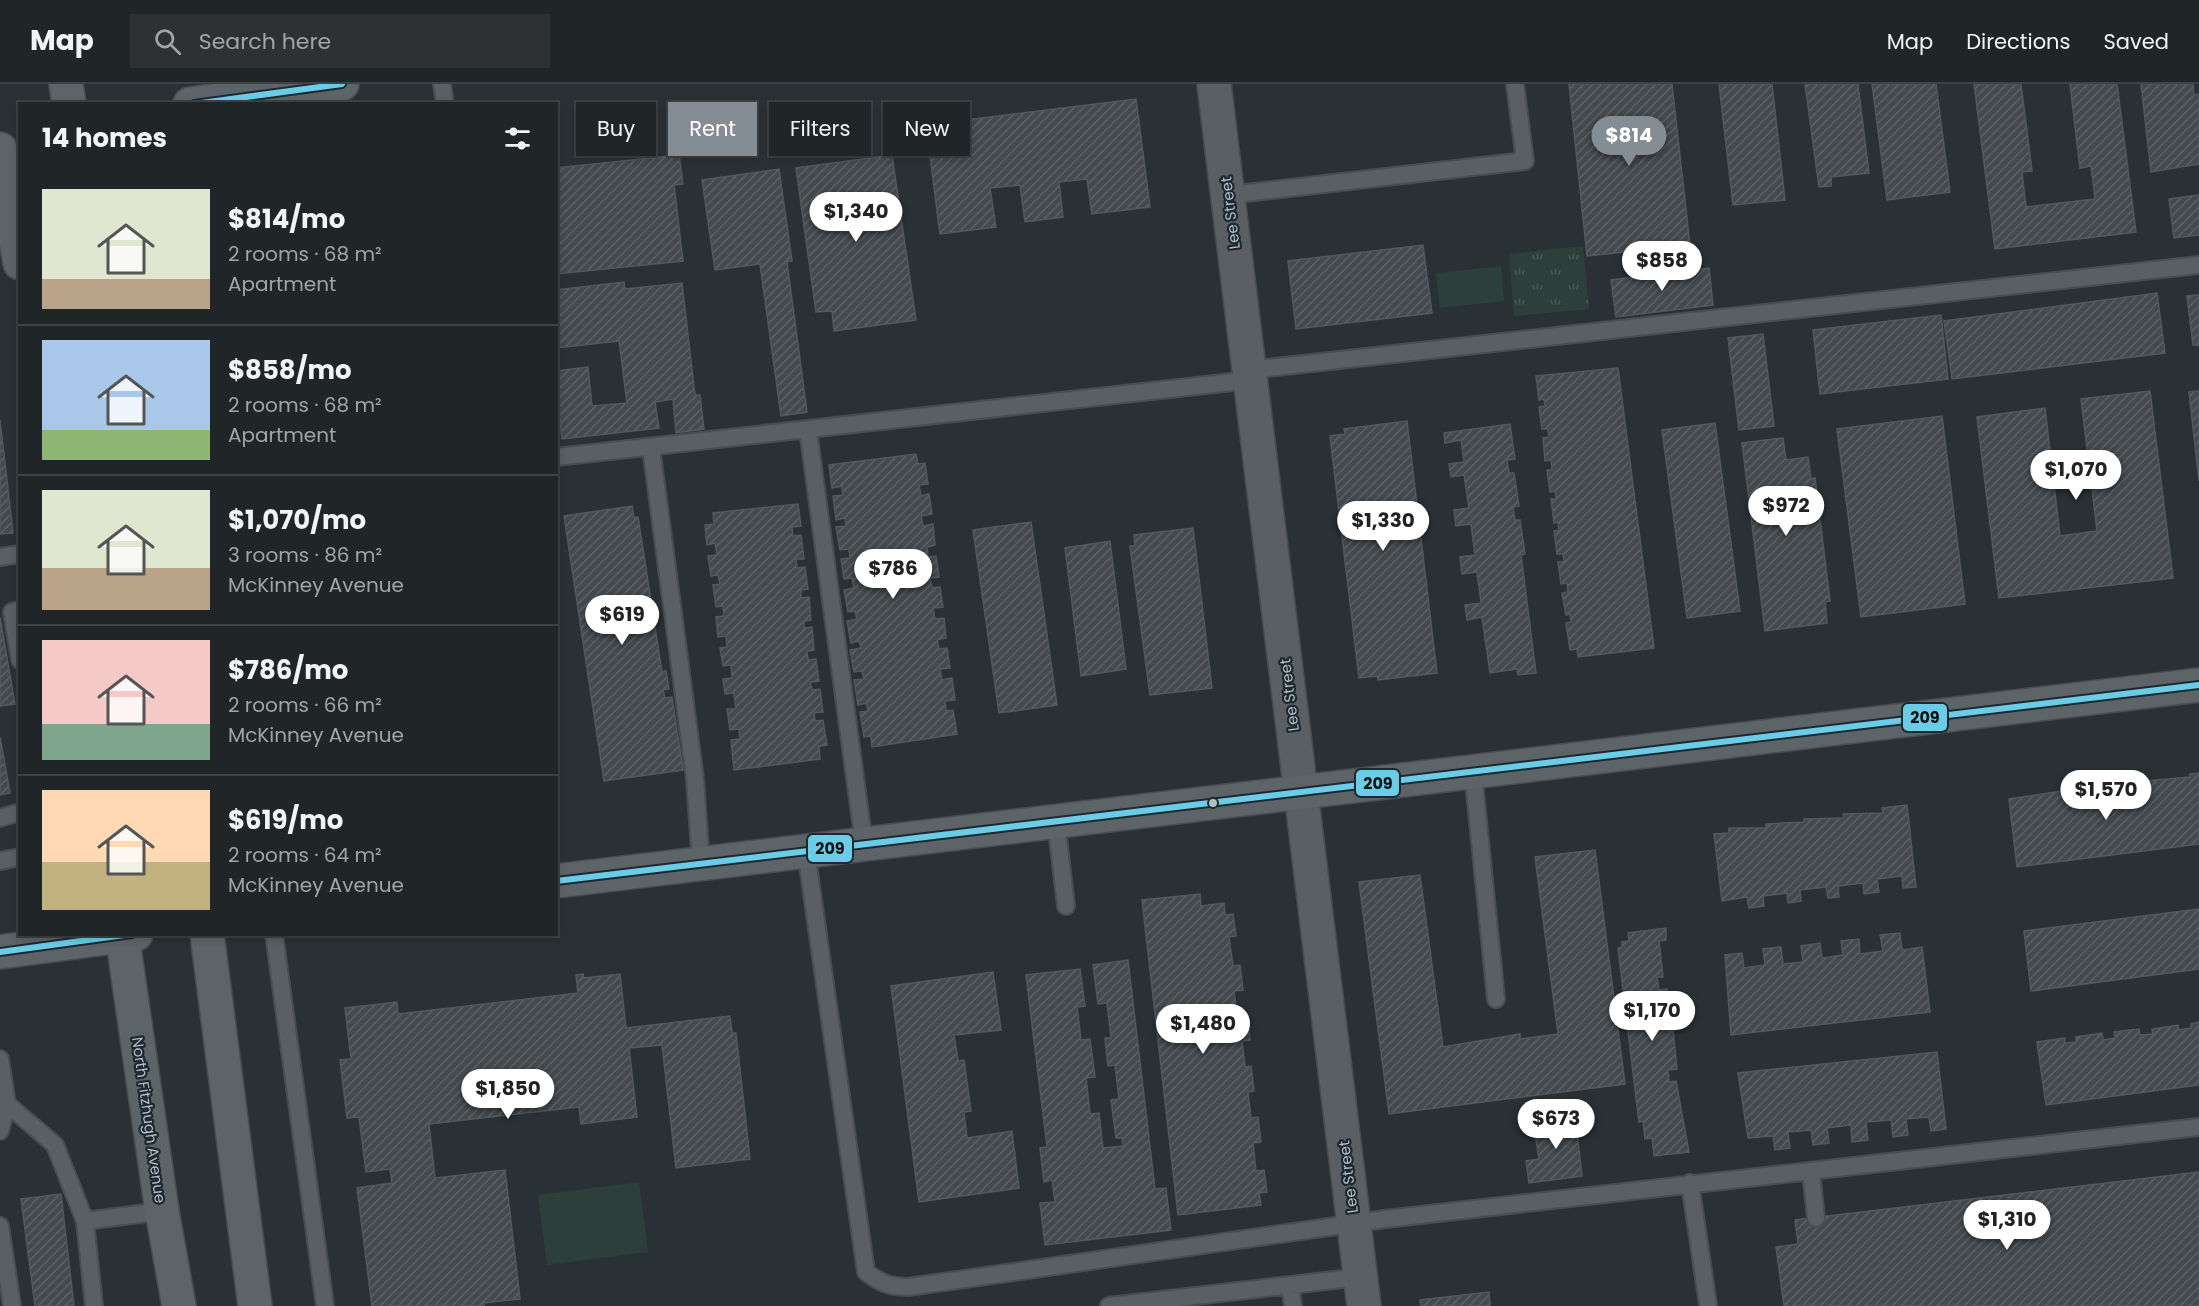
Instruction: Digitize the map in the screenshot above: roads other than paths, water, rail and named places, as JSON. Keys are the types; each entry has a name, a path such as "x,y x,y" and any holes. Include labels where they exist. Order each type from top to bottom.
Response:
{"street":[{"path":"66,84 69,102"},
{"path":"199,102 259,89 298,96 342,84"},
{"name":"Lee Street","path":"1214,84 1362,1292"},
{"path":"0,140 18,136"},
{"path":"0,149 18,252"},
{"path":"558,881 2199,686"},
{"path":"0,952 120,936"},
{"name":"North Fitzhugh Avenue","path":"127,936 162,1211 179,1306"},
{"path":"207,936 255,1306"}],"lane":[{"path":"442,84 445,102"},
{"path":"1228,195 1525,161 1515,84"},
{"path":"558,457 808,430 1250,375 2199,265"},
{"path":"808,430 864,844"},
{"path":"651,447 695,779 701,864"},
{"path":"0,557 18,554"},
{"path":"18,610 12,612 18,648"},
{"path":"1473,772 1496,999"},
{"path":"0,818 18,813"},
{"path":"1056,821 1066,906"},
{"path":"806,851 866,1272 878,1281 893,1287 908,1287 1354,1223 1690,1183 1717,1183 2199,1127"},
{"path":"0,861 18,857"},
{"path":"274,936 325,1306"},
{"path":"0,1059 4,1104 0,1131"},
{"path":"4,1104 55,1145 85,1221 94,1306"},
{"path":"1811,1172 1816,1218"},
{"path":"1690,1183 1708,1305"},
{"path":"85,1221 162,1211"},
{"path":"0,1226 12,1306"},
{"path":"1290,1285 1293,1306"},
{"path":"1109,1306 1290,1285 1362,1292"}]}
